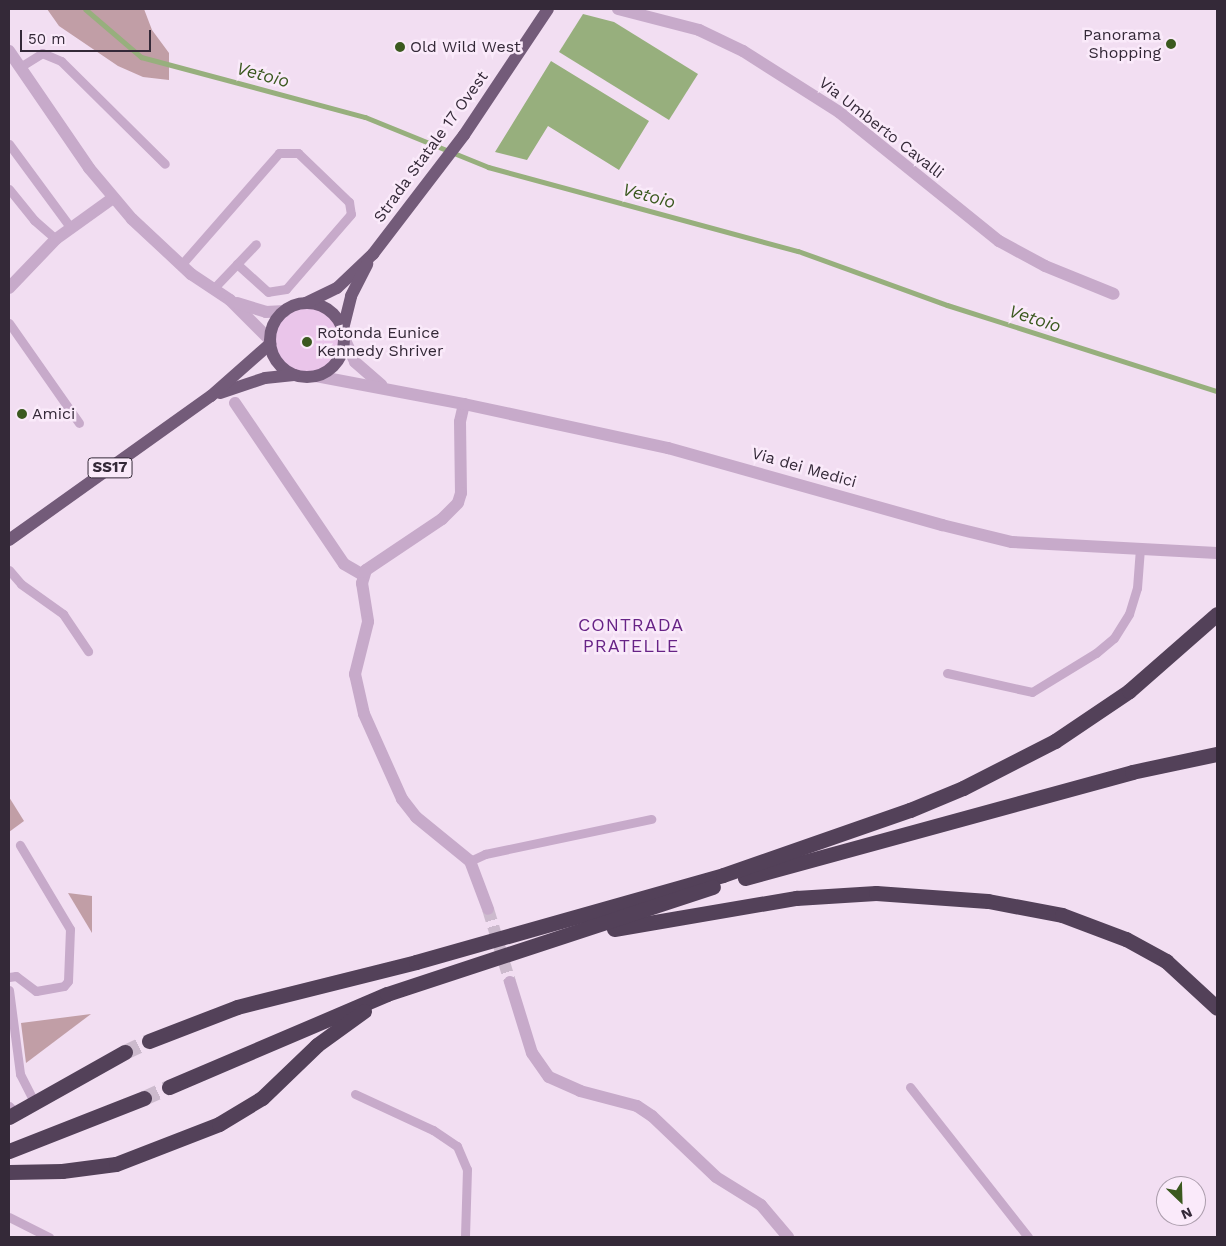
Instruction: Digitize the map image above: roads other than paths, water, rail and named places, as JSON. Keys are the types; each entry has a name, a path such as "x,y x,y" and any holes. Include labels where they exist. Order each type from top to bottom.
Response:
{"highway":[{"path":"149,1041 237,1007 522,931 782,856 859,830 963,788 1055,741 1098,713 1163,664 1217,614"},
{"path":"522,931 736,880 1132,772 1217,754"},
{"path":"169,1087 366,1002 524,948 736,880"},
{"path":"524,948 678,916 796,898 876,893 946,896 1037,909 1126,939 1166,961 1217,1008"},
{"path":"9,1172 62,1171 116,1164 219,1124 262,1098 317,1045 354,1017 421,983"},
{"path":"11,1112 124,1052"},
{"path":"9,1151 144,1098"}],"main road":[{"name":"Strada Statale 17 Ovest","path":"306,304 337,288 372,254 464,135 548,9"},
{"name":"Strada Statale 17 Ovest","path":"344,334 351,296 372,254"},
{"path":"285,311 306,304 329,310 344,334 337,363 316,376"},
{"name":"SS17","path":"9,540 211,396 270,342 274,324 285,311"},
{"path":"270,342 279,365 294,375"},
{"name":"SS17","path":"211,396 257,380 294,375 316,376"}],"street":[{"name":"Via Umberto Cavalli","path":"618,9 699,30 743,51 833,107 999,241 1045,266 1114,294"},
{"path":"9,51 113,198 181,265 230,300 270,342"},
{"path":"9,288 56,239 113,198"},
{"path":"230,300 266,312 285,311"},
{"name":"Via dei Medici","path":"344,334 354,362 386,388"},
{"name":"Via dei Medici","path":"316,376 386,388 668,448 989,537 1042,545 1217,553"},
{"path":"235,403 344,564 363,575"},
{"path":"464,404 460,422 461,493 458,503 442,519 370,565 363,575 368,622 355,674 364,714 407,807 470,861 488,909"},
{"path":"510,982 532,1053 549,1077 580,1090 637,1106 652,1116 716,1177 761,1205 788,1237"}],"lane":[{"path":"20,67 42,53 61,61 165,164"},
{"path":"9,144 71,228"},
{"path":"181,265 279,153 298,153 349,202 351,214 286,289 268,292 237,264"},
{"path":"9,189 28,213 56,239"},
{"path":"213,288 256,244"},
{"path":"10,328 79,423"},
{"path":"947,673 1032,692 1088,658 1114,638 1129,614 1137,588 1140,548"},
{"path":"9,570 22,584 63,614 88,651"},
{"path":"470,861 485,854 651,818"},
{"path":"9,977 17,976 36,991 64,986 68,981 70,930 20,845"},
{"path":"9,990 21,1077 34,1101"},
{"path":"910,1087 1028,1237"},
{"path":"355,1094 433,1130 457,1146 467,1176 465,1237"},
{"path":"9,1217 49,1237"}],"waterway":[{"name":"Vetoio","path":"85,9 141,57 365,117 488,167 798,251 947,305 1217,391"}],"tunnel":[{"path":"488,909 510,982"},
{"path":"125,1052 149,1041"},
{"path":"144,1098 169,1087"}],"place":[{"name":"Panorama Shopping","path":"1171,44"},
{"name":"Old Wild West","path":"400,47"},
{"name":"Rotonda Eunice Kennedy Shriver","path":"307,342"},
{"name":"Amici","path":"22,414"}],"district":[{"name":"CONTRADA PRATELLE","path":"631,636"}]}
